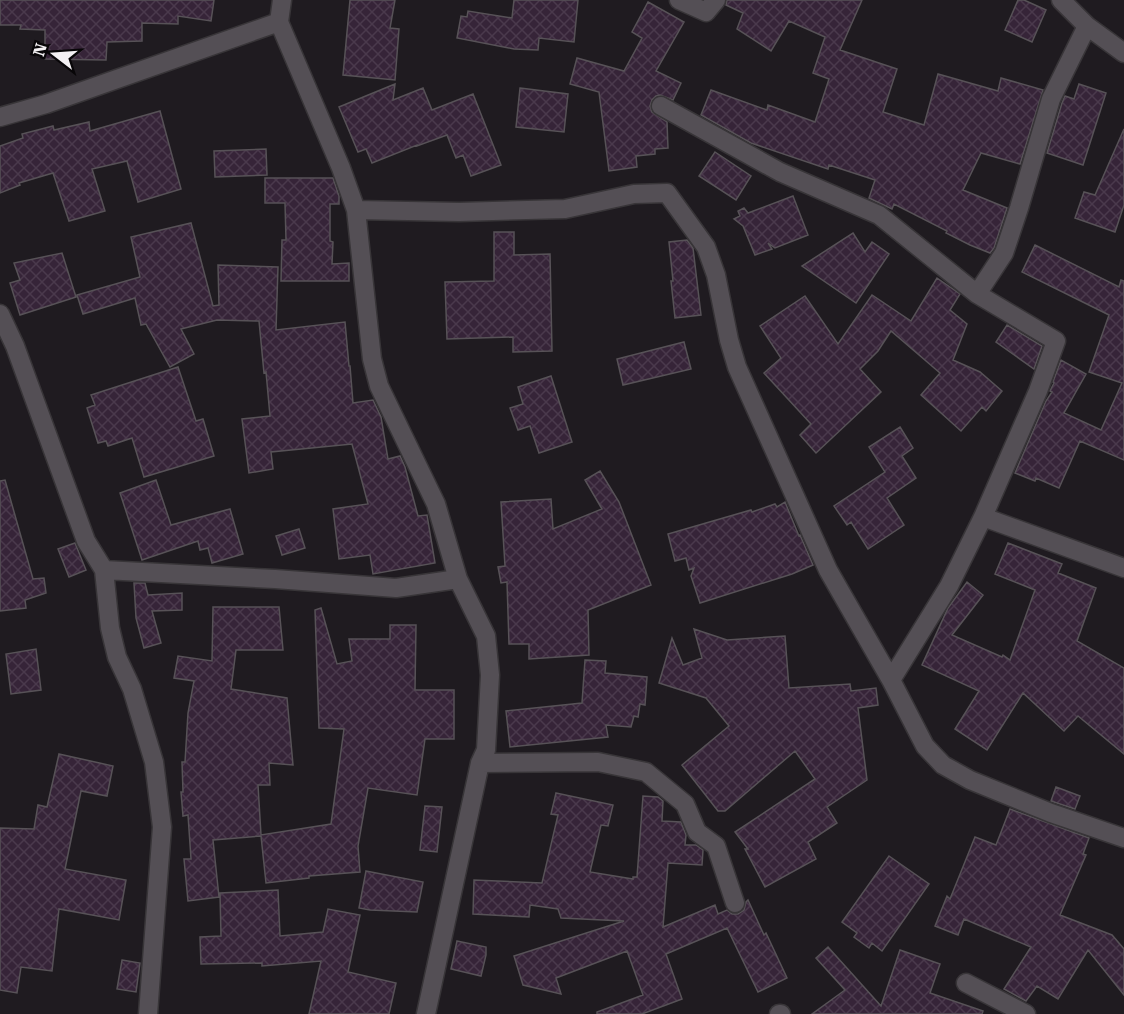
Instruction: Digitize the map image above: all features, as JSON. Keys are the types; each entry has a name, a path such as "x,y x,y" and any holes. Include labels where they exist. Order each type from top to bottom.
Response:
{"street":[{"path":"282,0 279,22 341,168 356,210 372,359 379,386 436,504 458,579 486,636 490,675 486,750 480,763 426,1014"},
{"path":"679,0 706,12 716,0"},
{"path":"1061,0 1087,26 1124,53"},
{"path":"0,117 46,104 279,22"},
{"path":"976,294 1004,253 1051,99 1087,26"},
{"path":"661,106 780,172 879,215 976,294 1056,341 1038,391 950,586 891,680"},
{"path":"356,210 459,212 565,209 634,194 667,193 706,247 716,275 737,367 828,570 891,680 925,746 943,765 970,780 1051,813 1124,838"},
{"path":"0,314 15,346 86,540 104,570 110,628 117,657 132,689 154,762 162,827 148,1014"},
{"path":"983,517 1124,568"},
{"path":"104,570 396,588 458,579"},
{"path":"480,763 598,762 646,772 685,804 697,832 716,846 735,903"},
{"path":"966,983 1026,1014"}],"building":[{"path":"0,0 214,0 211,21 178,16 178,24 142,23 142,41 107,42 106,60 45,59 45,30 20,29 21,25 0,25"},
{"path":"350,0 395,0 390,28 399,29 395,80 343,75"},
{"path":"514,0 578,0 574,42 539,38 538,50 514,49 457,38 461,16 467,17 468,11 512,18"},
{"path":"727,0 862,0 840,50 897,69 883,112 924,125 938,74 998,91 1001,78 1043,90 1020,164 981,153 963,190 1007,208 994,248 990,253 946,233 947,231 894,204 892,209 869,198 875,180 829,165 828,169 751,143 701,115 711,90 767,110 768,105 815,122 829,79 813,73 825,37 789,21 771,51 737,29 743,13 726,5"},
{"path":"1018,0 1024,0 1046,10 1032,42 1005,30"},
{"path":"648,2 684,22 656,71 681,83 673,100 660,95 656,96 650,106 652,112 667,122 668,148 655,149 655,154 636,156 637,167 609,171 599,92 570,84 577,58 624,71 642,38 632,32"},
{"path":"395,84 393,100 423,88 432,110 473,94 501,165 471,176 463,155 456,158 447,135 372,163 366,149 358,152 339,107"},
{"path":"1079,84 1106,93 1083,165 1047,153 1065,96 1074,99"},
{"path":"520,88 568,94 564,132 516,127"},
{"path":"160,111 181,189 138,202 127,161 92,169 105,211 69,221 53,173 19,183 20,185 0,193 0,146 23,138 22,134 53,126 54,130 89,122 90,131"},
{"path":"1124,129 1124,205 1115,232 1075,218 1084,192 1095,195"},
{"path":"266,149 267,175 215,177 214,151"},
{"path":"715,152 751,176 736,200 699,176"},
{"path":"265,178 333,178 339,204 330,204 332,264 349,263 349,281 281,281 282,240 286,240 285,203 265,203"},
{"path":"793,196 808,235 775,248 768,243 772,249 755,255 743,226 734,219 740,216 738,211 744,208 748,213"},
{"path":"191,223 213,306 219,305 218,265 278,267 276,330 345,322 353,403 373,400 381,417 388,459 400,456 418,516 427,515 435,563 373,574 370,555 339,559 333,509 368,504 352,444 271,452 273,469 249,473 242,419 270,416 259,321 217,320 181,329 194,354 170,367 146,324 141,325 135,298 83,314 77,295 140,277 131,237"},
{"path":"494,232 514,232 514,255 550,254 552,351 513,352 513,337 447,339 445,282 494,281"},
{"path":"853,233 865,252 872,242 889,254 856,303 802,266"},
{"path":"687,240 693,248 701,315 675,318 669,242"},
{"path":"1035,245 1119,287 1121,280 1124,281 1124,460 1080,441 1059,488 1036,478 1035,481 1015,473 1052,392 1050,391 1061,360 1086,374 1064,413 1101,430 1122,383 1089,372 1109,315 1022,272"},
{"path":"62,253 76,297 20,315 10,283 20,280 14,263"},
{"path":"937,278 960,294 950,310 967,324 953,360 980,372 1002,391 986,411 982,407 961,431 921,395 940,373 891,331 878,351 860,369 881,392 816,453 800,435 811,424 764,373 781,358 760,326 805,296 838,344 872,295 911,321"},
{"path":"1007,325 1042,346 1034,369 996,342"},
{"path":"684,342 691,369 623,385 617,359"},
{"path":"178,367 196,421 203,419 214,456 144,477 132,438 108,446 106,441 98,443 87,408 95,405 91,395"},
{"path":"551,376 572,442 539,453 530,426 518,430 510,408 523,404 518,387"},
{"path":"900,427 913,448 902,456 916,478 887,498 904,525 868,549 851,522 847,525 834,506 885,472 869,447"},
{"path":"600,471 619,502 651,585 588,610 589,655 529,659 529,644 509,644 507,582 501,583 498,567 505,566 501,502 551,499 553,529 602,509 585,480"},
{"path":"5,480 33,579 44,578 46,593 25,600 26,608 0,611 0,481"},
{"path":"156,480 171,525 230,509 243,554 212,563 208,548 200,550 198,541 142,560 120,493"},
{"path":"785,502 813,565 792,574 700,603 691,576 694,568 689,570 686,558 675,561 668,534 775,504 777,507"},
{"path":"299,529 305,548 282,555 276,536"},
{"path":"75,543 86,570 69,577 58,549"},
{"path":"1008,543 1062,564 1058,573 1096,588 1077,641 1124,668 1124,754 1078,716 1064,731 1023,693 987,750 955,729 979,691 922,665 948,608 967,582 983,595 952,635 1002,657 1003,655 1010,660 1035,590 995,574"},
{"path":"134,583 145,583 148,595 182,593 182,610 152,611 161,643 144,648 136,618"},
{"path":"213,607 279,607 283,650 236,650 231,689 287,698 293,765 269,763 270,785 258,785 261,835 331,824 344,729 319,728 315,610 321,608 337,664 352,661 349,639 390,639 390,625 416,625 415,690 454,690 454,739 425,739 417,795 368,788 358,846 360,872 309,876 309,878 266,883 261,836 213,840 219,897 188,901 184,859 191,859 188,815 183,816 181,792 183,792 182,762 185,762 188,713 194,681 174,678 178,656 212,661"},
{"path":"694,629 727,640 785,636 789,688 850,684 851,691 876,688 878,705 858,708 867,780 827,807 837,823 808,842 816,859 765,887 745,849 748,849 735,832 815,779 795,751 725,811 718,811 682,765 729,726 706,698 659,683 672,638 683,665 702,658"},
{"path":"36,649 41,690 11,694 6,654"},
{"path":"585,660 606,661 605,673 647,677 645,705 640,704 638,717 634,716 631,727 606,725 608,737 510,747 506,711 582,703"},
{"path":"59,754 113,766 107,796 81,791 65,869 126,880 119,920 59,909 52,971 21,967 17,993 0,990 0,828 34,829 38,805 47,807"},
{"path":"1056,787 1080,796 1075,809 1051,801"},
{"path":"556,793 613,805 608,826 601,825 590,872 633,879 637,877 643,796 658,797 663,801 662,821 681,822 686,835 685,845 696,845 703,850 702,865 668,863 663,927 715,905 718,914 727,910 732,914 738,914 744,910 748,900 787,978 758,992 727,928 666,954 682,999 642,1014 597,1014 597,1012 643,995 627,951 556,978 561,994 523,985 514,956 624,921 561,918 558,909 530,905 529,917 473,914 474,880 542,883 558,815 551,814"},
{"path":"425,806 442,807 437,852 420,850"},
{"path":"1010,809 1089,838 1083,854 1086,855 1060,915 1112,935 1124,949 1124,995 1088,950 1058,999 1037,986 1026,1001 1004,989 1031,947 964,919 958,935 935,926 947,896 950,899 975,837 996,845"},
{"path":"889,856 929,884 882,951 872,943 869,948 854,937 857,933 842,922"},
{"path":"366,871 423,882 417,912 359,908"},
{"path":"278,890 280,936 323,932 328,909 360,915 348,972 396,983 389,1014 309,1014 321,961 262,966 262,963 201,964 200,937 221,936 220,893"},
{"path":"457,941 486,947 481,976 451,969"},
{"path":"828,947 881,1006 900,950 940,964 930,993 983,1011 982,1014 812,1014 845,990 816,958"},
{"path":"122,960 140,963 136,992 117,989"}]}
